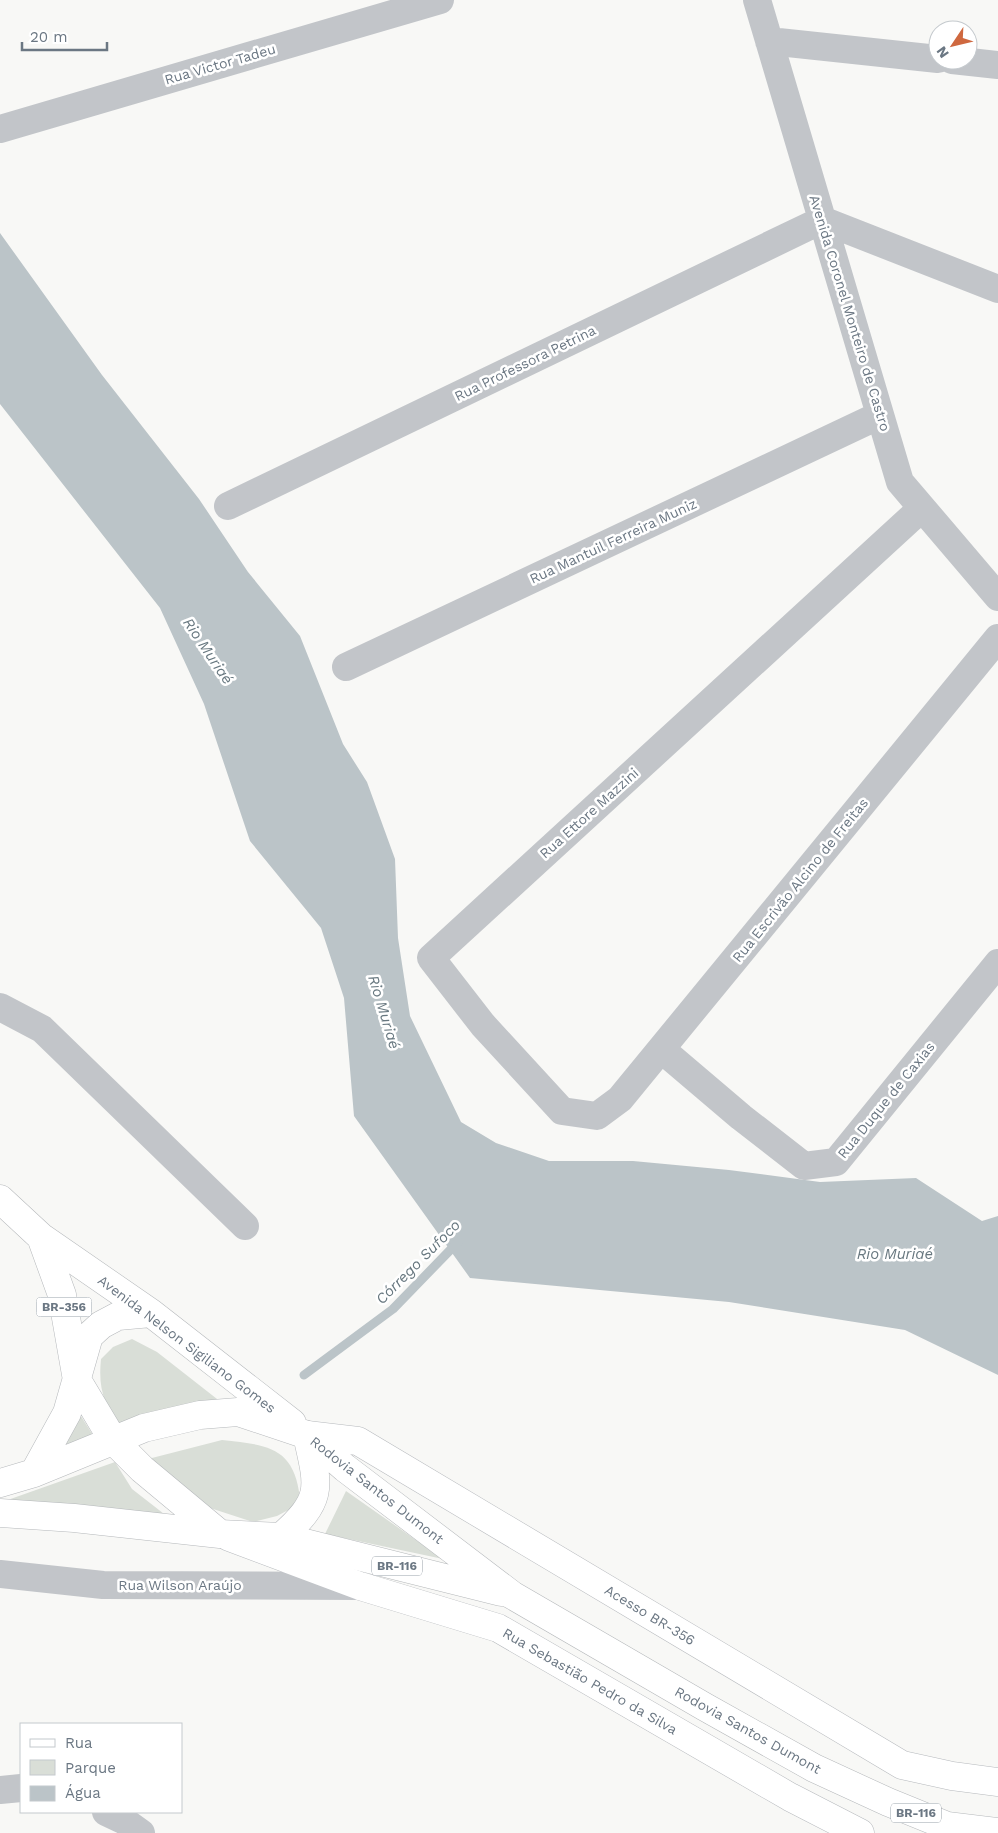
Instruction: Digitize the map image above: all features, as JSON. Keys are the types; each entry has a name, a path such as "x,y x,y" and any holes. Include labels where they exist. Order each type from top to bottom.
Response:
{"main road":[{"name":"Avenida Nelson Sigiliano Gomes","path":"0,1199 41,1237 151,1313 307,1435"},
{"name":"Avenida Nelson Sigiliano Gomes","path":"41,1237 62,1295 76,1380 113,1440"},
{"path":"34,1473 67,1413 89,1336 101,1325 118,1316 151,1313"},
{"name":"Rodovia Santos Dumont","path":"0,1483 34,1473 144,1428 200,1415 238,1412 307,1435 345,1468 512,1595 814,1768 947,1826 998,1832"},
{"path":"281,1537 303,1518 316,1494 317,1478 307,1435"},
{"name":"Acesso BR-356","path":"307,1435 358,1441 902,1765 952,1776 998,1782"},
{"name":"BR-356","path":"113,1440 142,1469 220,1534"},
{"name":"Rodovia Santos Dumont","path":"0,1513 74,1518 220,1534 281,1537 512,1595"},
{"name":"Rua Sebastião Pedro da Silva","path":"220,1534 360,1586 498,1628 790,1797 860,1833"}],"street":[{"name":"Rua Victor Tadeu","path":"0,129 440,0"},
{"name":"Avenida Coronel Monteiro de Castro","path":"757,0 900,482 998,597"},
{"path":"769,41 928,57"},
{"path":"978,63 998,65"},
{"path":"822,220 998,289"},
{"name":"Rua Professora Petrina","path":"228,506 822,220"},
{"name":"Rua Mantuil Ferreira Muniz","path":"346,667 880,415"},
{"name":"Rua Ettore Mazzini","path":"597,1116 562,1111 483,1025 431,958 922,508"},
{"name":"Rua Escrivão Alcino de Freitas","path":"597,1116 620,1099 662,1049 998,638"},
{"name":"Rua Duque de Caxias","path":"662,1049 740,1117 804,1166 836,1162 998,963"},
{"path":"0,1007 42,1029 245,1226"},
{"name":"Rua Wilson Araújo","path":"0,1574 103,1585 360,1586"},
{"path":"0,1790 20,1788"},
{"path":"108,1813 123,1820 141,1833"}],"green space":[{"path":"132,1339 157,1352 226,1406 121,1428 106,1403 100,1379 101,1359 113,1347"},
{"path":"79,1413 94,1437 60,1451"},
{"path":"222,1440 265,1447 276,1451 285,1458 292,1468 297,1481 300,1498 292,1508 277,1516 253,1522 207,1507 148,1459"},
{"path":"115,1462 132,1489 168,1517 2,1502"},
{"path":"346,1491 443,1559 325,1534"}],"water":[{"name":"Rio Muriaé","path":"0,233 102,375 199,499 248,572 300,636 343,744 367,782 395,859 398,938 410,1016 461,1122 496,1143 549,1161 633,1161 729,1170 820,1182 916,1178 982,1221 998,1216 998,1375 905,1330 729,1302 470,1278 354,1116 344,998 321,928 250,841 204,704 160,608 0,404"}],"waterway":[{"name":"Córrego Sufoco","path":"304,1375 393,1309 458,1242"}]}
